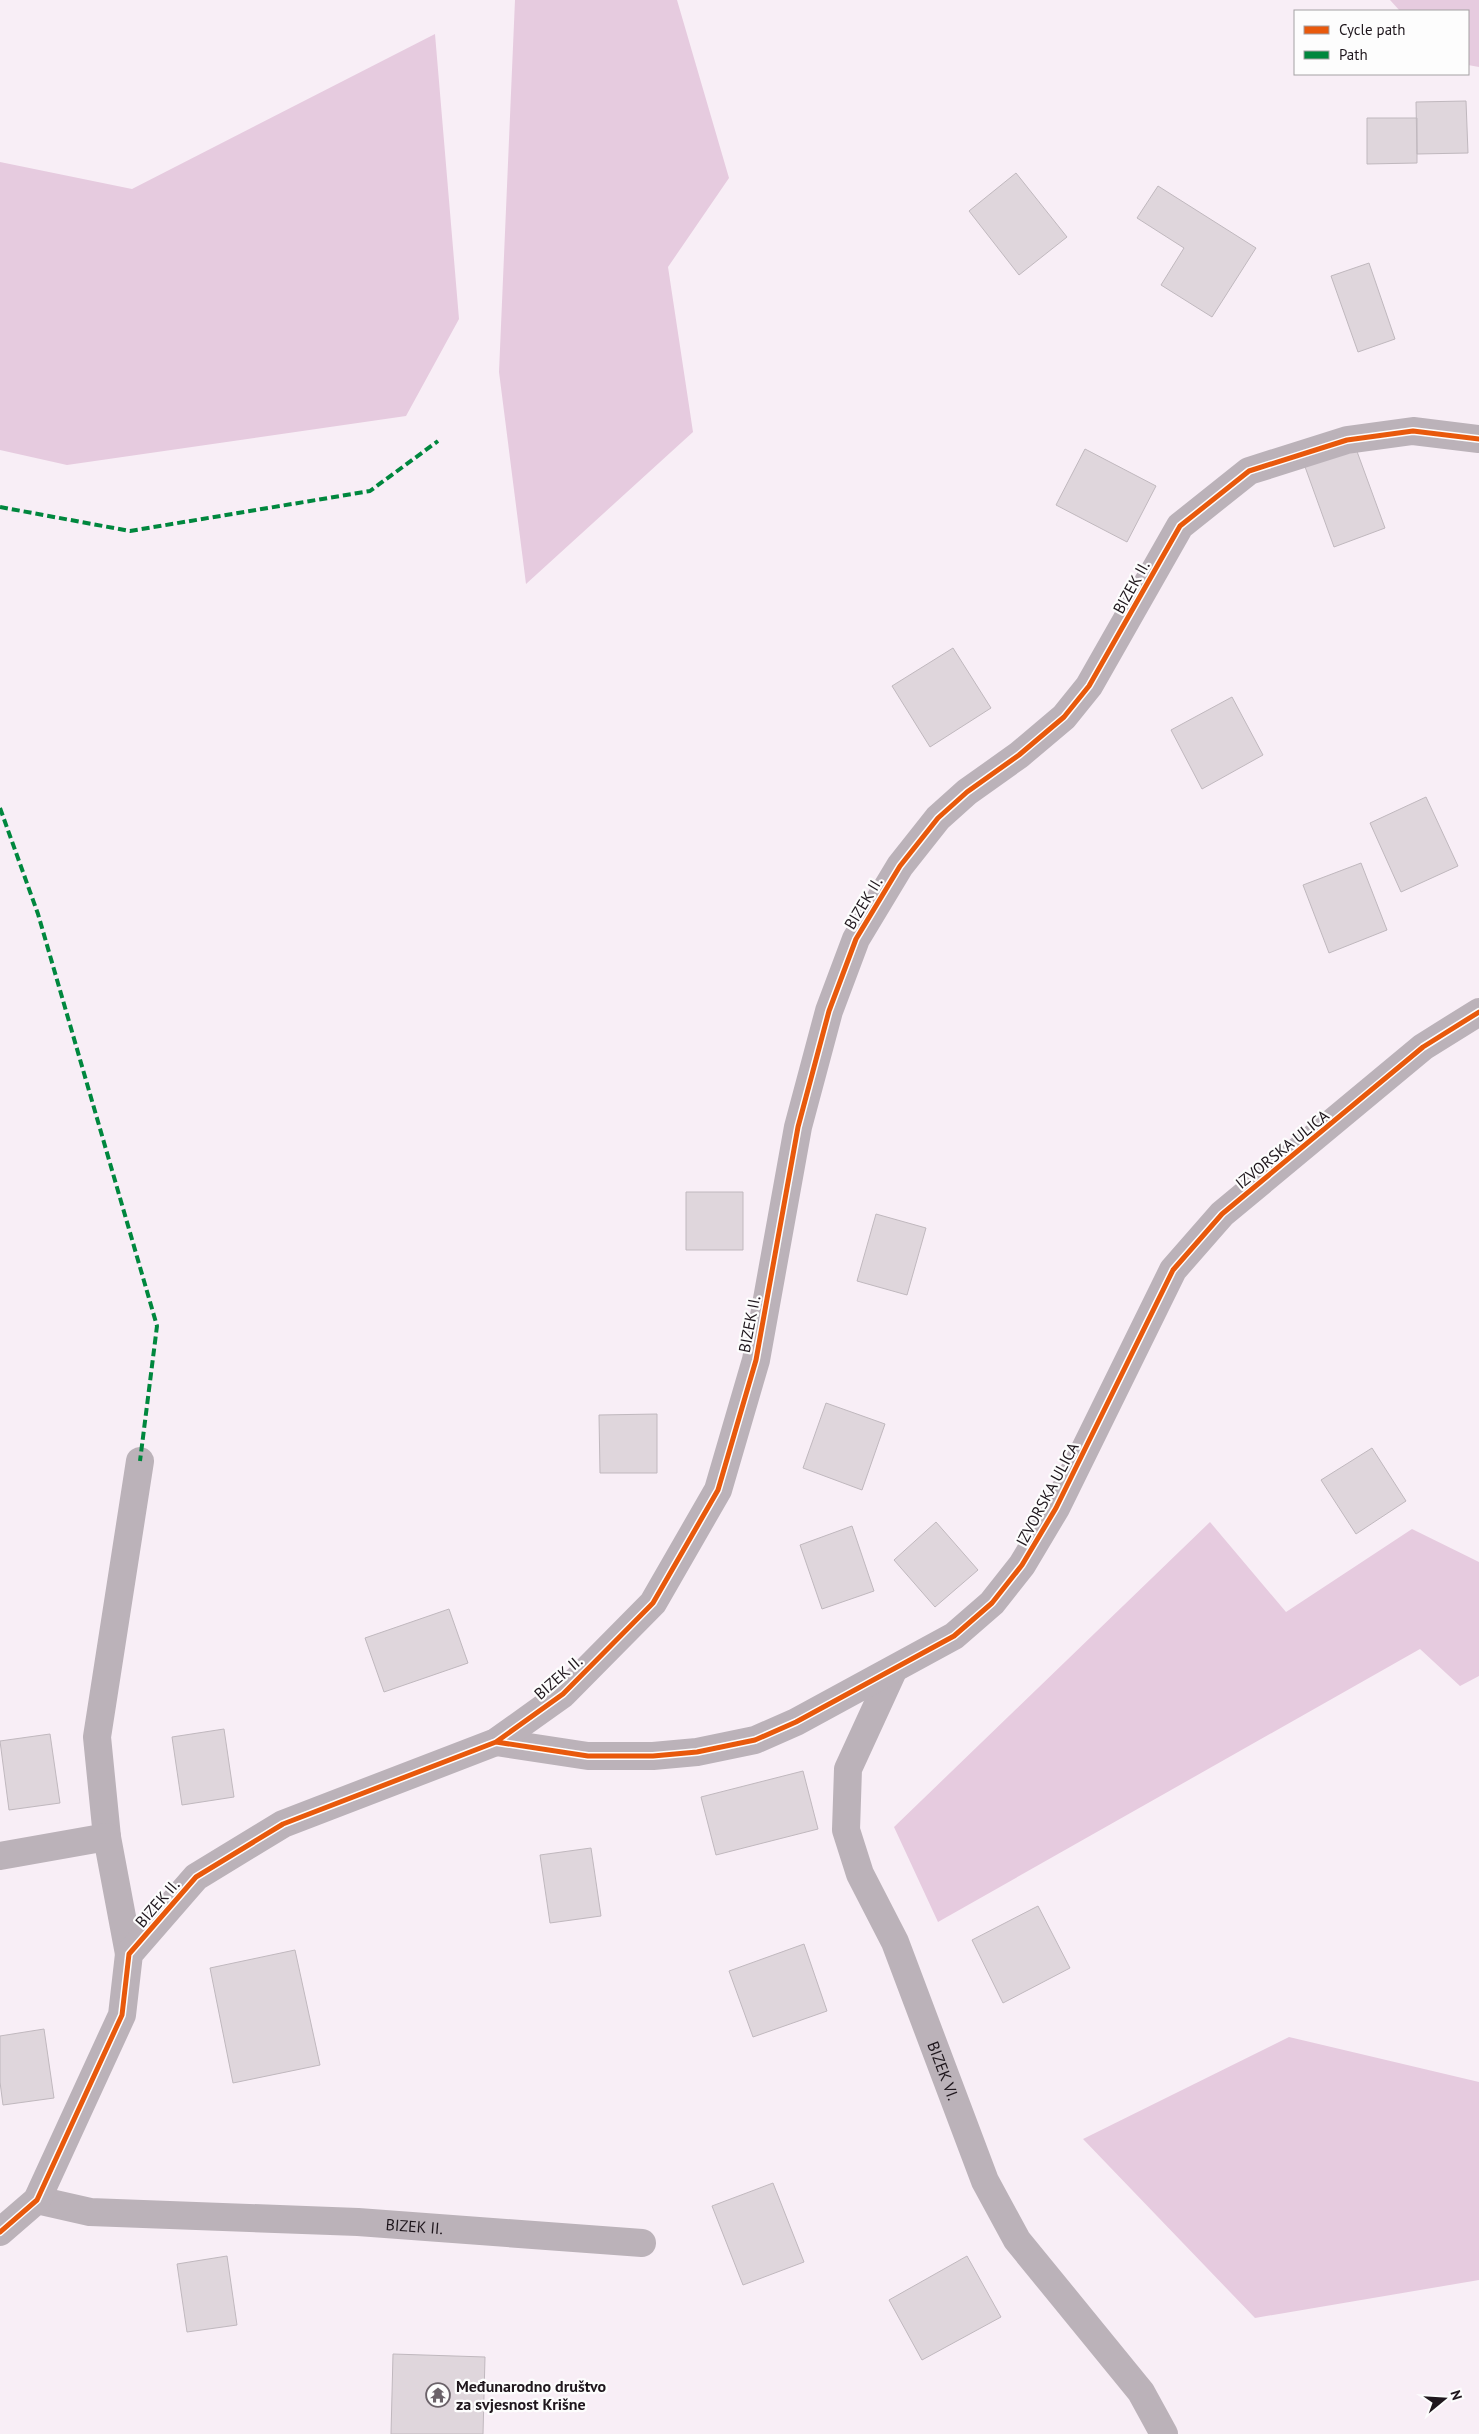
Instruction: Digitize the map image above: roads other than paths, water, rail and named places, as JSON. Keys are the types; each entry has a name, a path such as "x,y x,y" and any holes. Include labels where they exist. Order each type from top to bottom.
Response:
{"street":[{"name":"BIZEK II.","path":"129,1954 196,1877 283,1824 496,1742 563,1694 653,1603 718,1490 756,1360 798,1127 829,1011 856,938 900,866 938,818 967,792 1019,755 1064,717 1089,686 1180,526 1249,471 1347,440 1413,431 1479,439"},
{"name":"IZVORSKA ULICA","path":"496,1742 588,1756 696,1752 756,1740 796,1722 893,1671 954,1636 992,1603 1022,1566 1056,1508 1173,1270 1222,1214 1423,1047 1479,1012"},
{"path":"0,2232 37,2200 122,2015 129,1954 107,1837 97,1737 140,1461"},
{"name":"BIZEK VI.","path":"893,1671 848,1769 846,1830 860,1874 895,1942 985,2182 1016,2240 1141,2392 1164,2434"},
{"path":"0,1856 107,1837"},
{"name":"BIZEK II.","path":"37,2200 90,2212 358,2222 642,2242"}],"place":[{"name":"Međunarodno društvo za svjesnost Krišne","path":"438,2395"}]}
